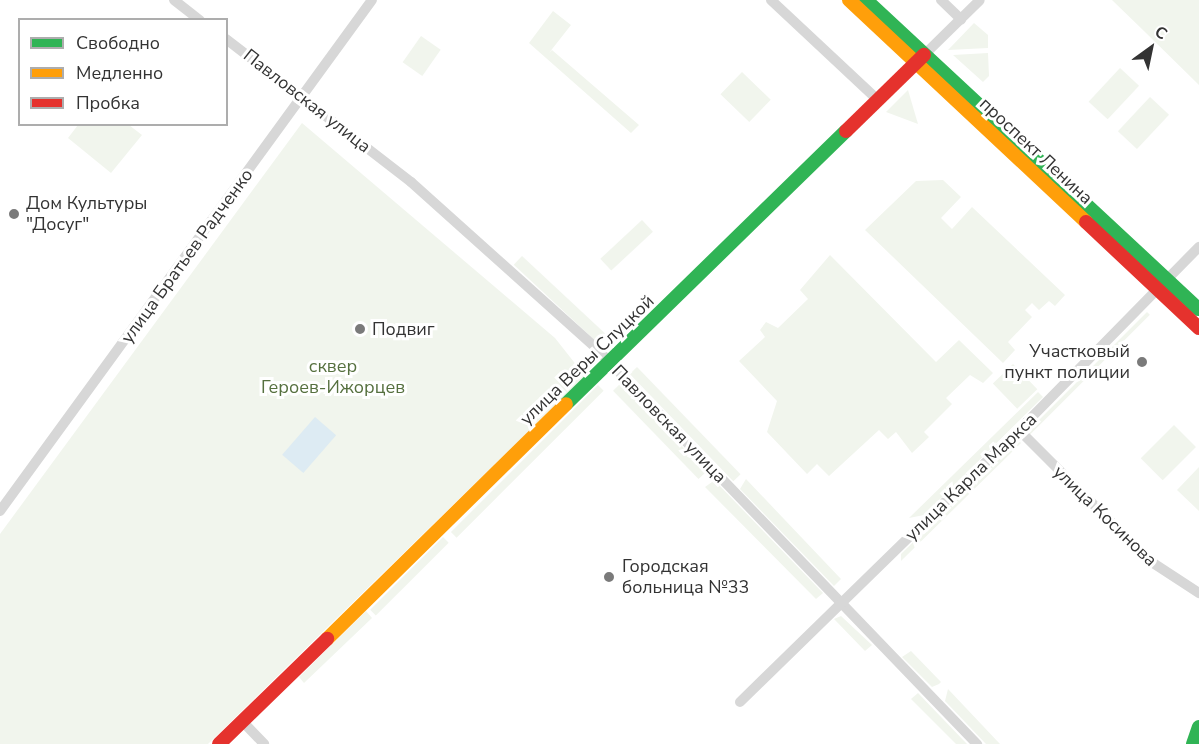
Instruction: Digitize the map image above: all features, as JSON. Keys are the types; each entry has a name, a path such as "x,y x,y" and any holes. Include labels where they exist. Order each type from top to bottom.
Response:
{"street":[{"path":"174,0 197,18"},
{"name":"улица Братьев Радченко","path":"0,511 372,0"},
{"path":"771,0 878,100"},
{"name":"проспект Ленина","path":"849,0 920,59 1163,286 1199,328"},
{"name":"проспект Ленина","path":"866,0 920,59"},
{"path":"941,0 961,19"},
{"name":"улица Веры Слуцкой","path":"219,744 980,0"},
{"name":"Павловская улица","path":"228,40 303,96 472,234 610,363 977,744"},
{"name":"улица Карла Маркса","path":"740,702 1019,430 1199,248"},
{"name":"проспект Ленина","path":"1163,286 1199,309"},
{"name":"улица Косинова","path":"1019,430 1150,561 1199,593"},
{"path":"242,721 264,744"},
{"path":"1193,744 1199,728"}],"green space":[{"path":"1112,0 1199,0 1199,85 1145,32"},
{"path":"553,11 571,25 549,53 552,50 639,125 631,133 529,43"},
{"path":"974,23 988,35 988,48 948,50"},
{"path":"421,36 441,50 422,76 403,62"},
{"path":"988,53 989,76 983,82 953,55"},
{"path":"1120,68 1139,86 1108,119 1089,102"},
{"path":"742,72 771,100 749,122 720,94"},
{"path":"908,90 918,124 886,112"},
{"path":"1150,97 1169,115 1137,149 1118,131"},
{"name":"сквер Героев-Ижорцев","path":"302,123 555,338 585,376 208,744 0,744 0,534"},
{"path":"77,126 130,126 142,135 111,173 68,138"},
{"path":"943,180 961,197 941,218 952,229 972,207 1065,295 1055,306 1049,301 1039,310 1032,303 1025,310 1032,317 1008,342 1015,350 1003,363 865,230 916,181"},
{"path":"642,220 653,232 611,271 600,259"},
{"path":"830,255 936,362 959,340 993,373 983,383 970,375 946,398 952,404 924,432 929,437 912,453 896,432 888,439 879,430 829,476 817,464 807,474 767,432 777,401 739,361 765,337 760,330 766,322 778,328 808,299 800,290"},
{"path":"522,256 605,334 597,343 514,265"},
{"path":"1147,312 1150,315 1030,434 1027,432"},
{"path":"1013,364 1037,389 1017,409 993,383"},
{"path":"637,367 741,474 733,481 630,374"},
{"path":"621,383 706,471 699,479 613,391"},
{"path":"598,385 604,391 457,538 451,532"},
{"path":"1038,392 1043,397 924,515 909,518"},
{"path":"1174,425 1196,447 1163,480 1141,458"},
{"path":"1018,440 1021,443 901,561 901,554"},
{"path":"1199,467 1199,511 1177,490"},
{"path":"746,479 841,579 834,586 740,489"},
{"path":"712,482 717,483 823,593 816,599 705,487"},
{"path":"443,537 449,543 376,615 370,610"},
{"path":"366,611 372,618 304,683 299,677"},
{"path":"841,616 872,645 865,651 834,619"},
{"path":"911,651 941,682 939,684 932,687 902,657"},
{"path":"948,689 1000,744 986,744 945,701"},
{"path":"918,693 967,744 956,744 911,699"}],"shaded area":[{"path":"315,417 336,435 303,473 282,455"}],"traffic: fast":[{"path":"866,0 1199,309"},
{"path":"566,404 846,131"},
{"path":"1193,744 1199,727"}],"traffic: slow":[{"path":"849,0 1086,222"},
{"path":"327,639 566,404"}],"traffic: jam":[{"path":"846,131 924,55"},
{"path":"1086,222 1199,328"},
{"path":"219,744 327,639"}],"place":[{"name":"Дом Культуры \"Досуг\"","path":"14,214"},
{"name":"Подвиг","path":"360,329"},
{"name":"Участковый пункт полиции","path":"1142,362"},
{"name":"Городская больница №33","path":"609,577"}]}
